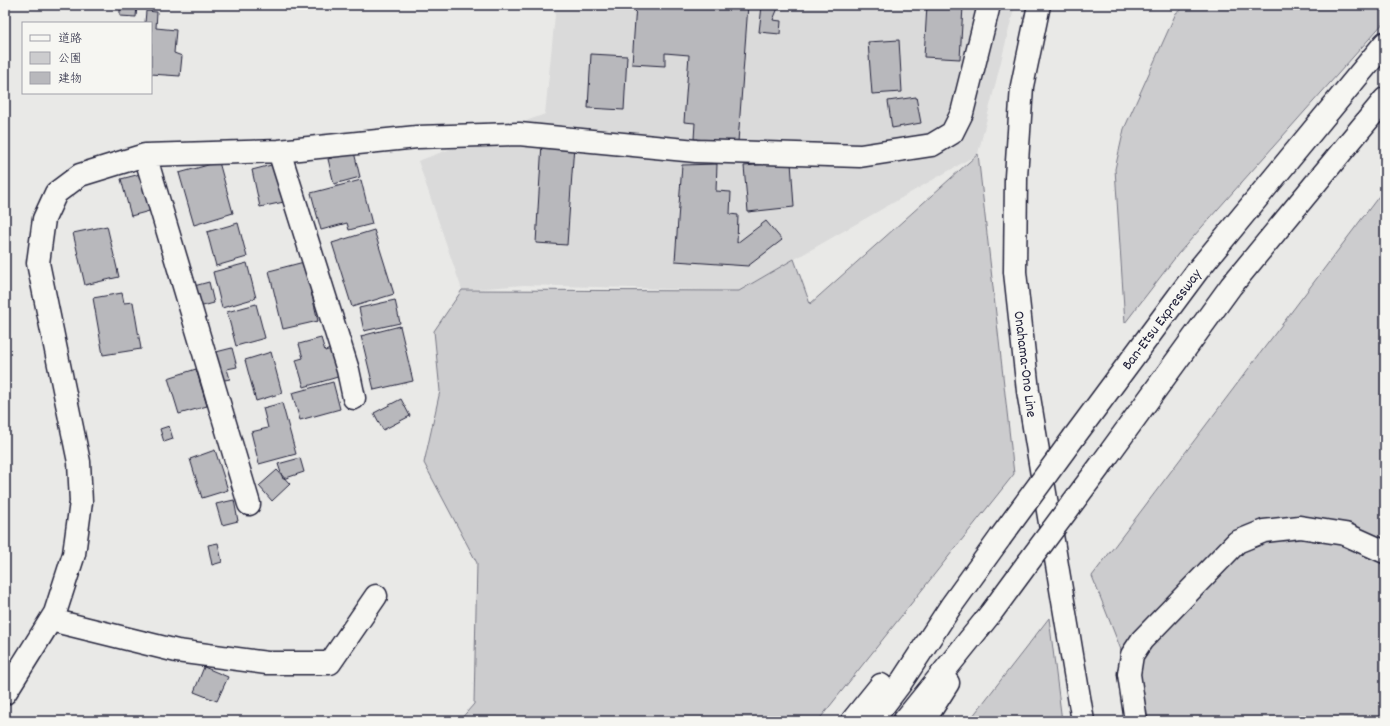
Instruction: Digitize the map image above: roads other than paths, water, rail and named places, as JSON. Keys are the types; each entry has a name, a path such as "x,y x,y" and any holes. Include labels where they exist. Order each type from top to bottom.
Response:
{"main road":[{"path":"5,693 56,613 74,554 82,502 79,462 38,263 44,219 56,193 80,175 145,155 279,151 417,137 519,134 696,151 829,156 860,156 932,145 952,133 962,113 989,5"},
{"name":"Onahama-Ono Line","path":"1039,5 1022,86 1016,177 1015,272 1028,391 1083,721"},
{"name":"Ban-Etsu Expressway","path":"951,606 1198,270 1385,43"},
{"path":"904,721 991,613 1231,286 1385,99"},
{"path":"279,151 348,370 354,398"},
{"path":"145,155 249,504"},
{"path":"1136,721 1129,674 1132,655 1142,640 1237,542 1264,531 1300,527 1345,534 1385,552"},
{"path":"51,620 177,651 267,663 330,663 376,596"},
{"path":"852,721 886,678 951,606"},
{"path":"872,721 900,684 951,606"},
{"path":"924,721 991,613"}]}
